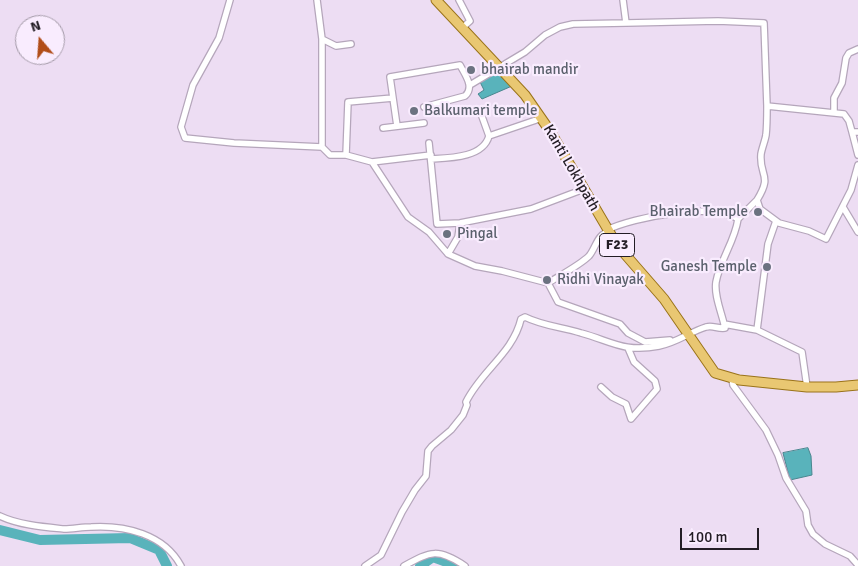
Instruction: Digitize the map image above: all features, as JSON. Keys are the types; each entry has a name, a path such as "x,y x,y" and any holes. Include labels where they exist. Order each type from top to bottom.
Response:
{"main road":[{"name":"Kanti Lokhpath","path":"436,0 525,95 542,118 617,245 664,299 715,372 732,379 807,387 858,385"}],"street":[{"path":"230,0 219,38 193,85 181,127 184,138 234,143 322,146"},
{"path":"317,0 322,39 322,146 330,155 346,155 372,162 431,157 458,157 469,154 486,144 489,136 480,111"},
{"path":"459,0 470,21 462,28"},
{"path":"623,0 626,23"},
{"path":"365,566 382,555 402,512 426,476 428,451 451,430 463,415 467,406 466,402 477,382 502,356 514,339 521,319 525,317 537,324 582,333 628,348 658,346 710,326 718,329 725,328 718,301 716,281 734,237 738,219 757,200 765,186 765,175 761,164 761,154 766,135 767,106 764,23 718,20 573,24 560,27 545,35 525,52 470,87 465,96 424,107"},
{"path":"322,39 336,46 351,44"},
{"path":"834,113 834,98 842,83 846,58 849,53 858,49"},
{"path":"397,126 390,77 460,65 470,87"},
{"path":"346,155 348,102 393,98"},
{"path":"767,106 844,114 855,132 858,154"},
{"path":"489,136 542,118"},
{"path":"383,128 424,123"},
{"path":"429,143 437,223 440,225 460,223 543,206 584,189"},
{"path":"372,162 408,217 429,232 448,254 475,266 548,283 558,302 620,324 637,339 645,342 676,340"},
{"path":"757,200 760,209 776,221 809,231 826,239 851,190 858,165"},
{"path":"843,207 858,232"},
{"path":"548,283 589,256 599,238 620,223 670,214 698,212 727,213 738,219"},
{"path":"757,330 768,244 776,221"},
{"path":"448,254 460,233 460,223"},
{"path":"724,324 757,330 802,352 807,387"},
{"path":"601,386 612,397 626,404 632,419 657,389 655,381 634,362 628,348"},
{"path":"732,379 733,386 766,430 786,478 806,511 810,529 825,544 850,556 858,565"},
{"path":"0,516 30,524 66,529 91,526 118,527 139,532 161,543 178,558 182,566"},
{"path":"404,566 433,552 449,556 464,566"}],"water":[{"path":"497,70 512,86 482,99 478,94 484,90 479,80"},
{"path":"808,448 811,456 812,475 790,480 783,453"}],"waterway":[{"path":"0,530 40,540 130,538 159,550 167,566"},
{"path":"420,566 433,557 457,566"}],"place":[{"name":"bhairab mandir","path":"471,70"},
{"name":"Balkumari temple","path":"414,111"},
{"name":"Bhairab Temple","path":"758,212"},
{"name":"Pingal","path":"447,234"},
{"name":"Ganesh Temple","path":"767,267"},
{"name":"Ridhi Vinayak","path":"547,280"}]}
